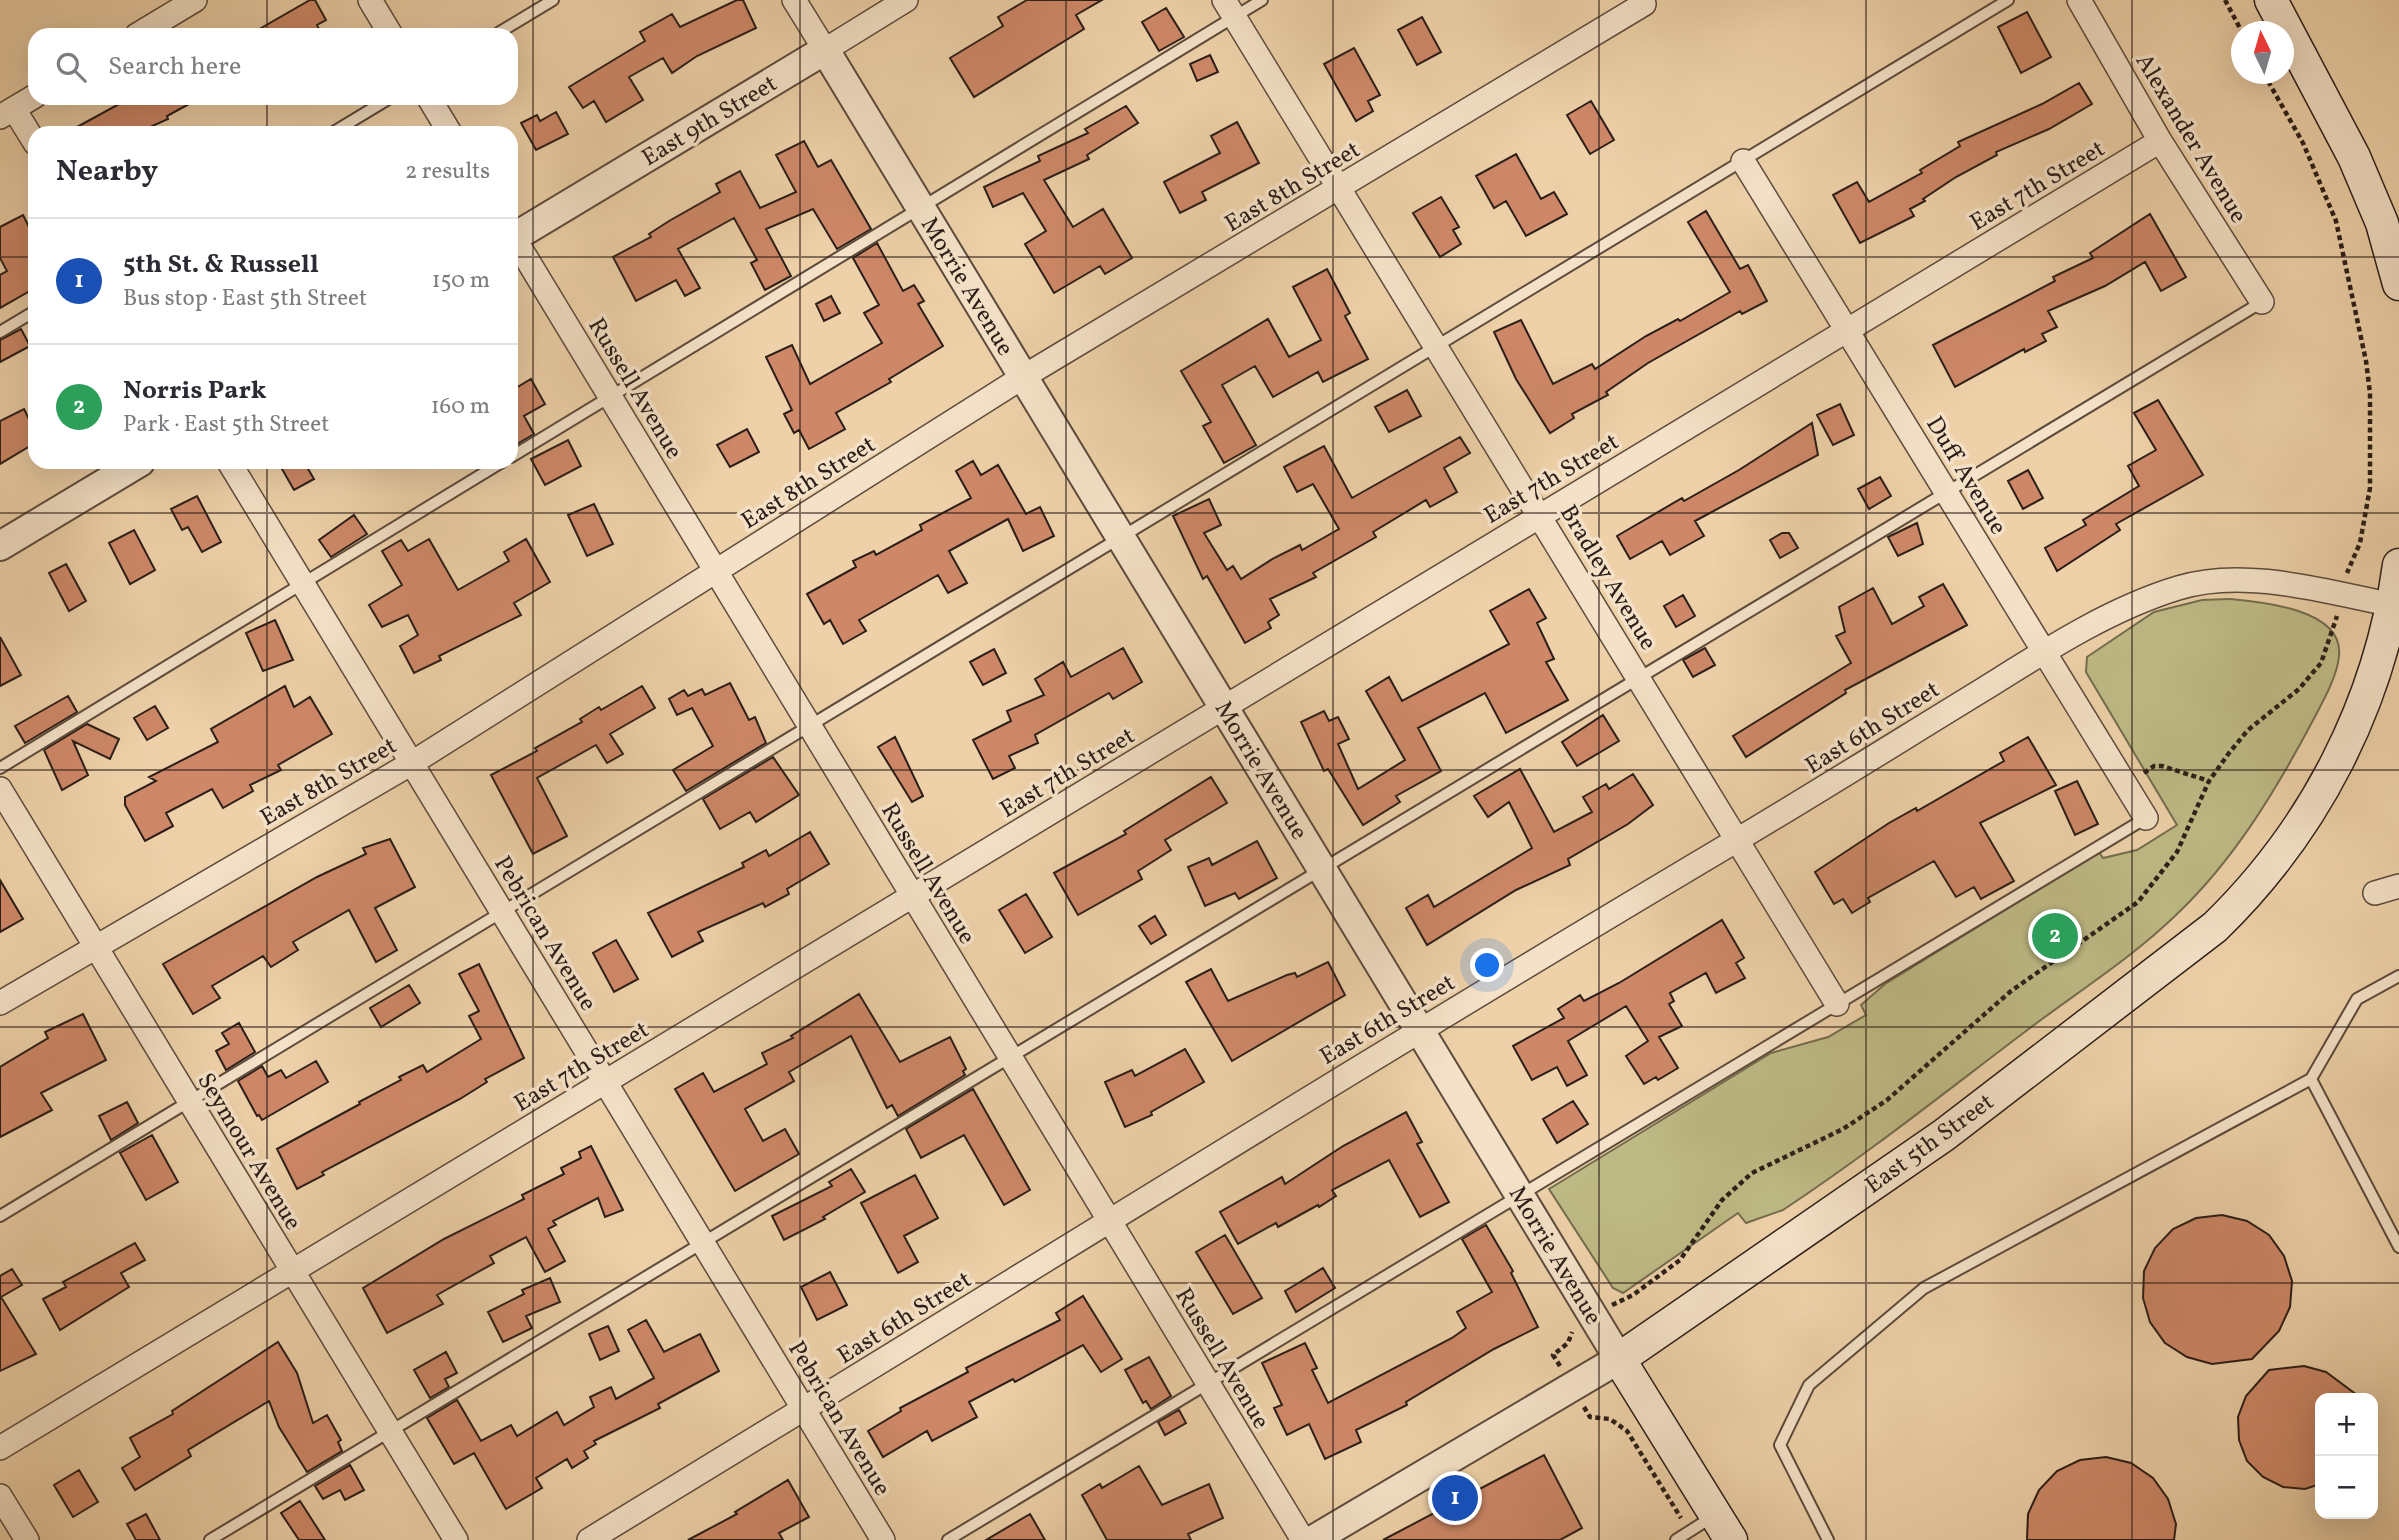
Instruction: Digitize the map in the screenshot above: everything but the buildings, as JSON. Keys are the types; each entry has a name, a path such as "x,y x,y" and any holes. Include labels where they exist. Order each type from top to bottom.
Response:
{"main road":[{"path":"2271,0 2354,157 2382,223 2399,284"},
{"name":"East 5th Street","path":"1619,1359 1944,1135 2215,927 2248,895 2294,838 2325,787 2376,670 2396,606 2399,565"},
{"name":"Morrie Avenue","path":"1619,1359 1723,1527"}],"street":[{"path":"149,28 195,0"},
{"path":"370,0 387,28"},
{"name":"Morrie Avenue","path":"794,0 1619,1359"},
{"name":"East 9th Street","path":"518,233 906,0"},
{"name":"Alexander Avenue","path":"2079,0 2160,141 2262,302"},
{"name":"East 8th Street","path":"0,1003 412,763 1023,377 1340,188 1643,2"},
{"name":"Bradley Avenue","path":"1230,8 1838,1003"},
{"path":"28,100 7,113 28,136"},
{"path":"433,105 446,126"},
{"name":"East 7th Street","path":"0,1448 2160,141"},
{"name":"Duff Avenue","path":"1743,161 2146,818"},
{"name":"Russell Avenue","path":"518,247 1303,1540"},
{"path":"0,546 128,469"},
{"name":"Pebrican Avenue","path":"233,469 883,1540"},
{"name":"East 6th Street","path":"590,1540 1110,1222 1419,1029 1737,841 2044,652 2137,602 2184,586 2218,582 2281,582 2396,606"},
{"name":"Seymour Avenue","path":"0,789 456,1540"},
{"path":"2375,893 2399,886"},
{"name":"East 5th Street","path":"1313,1540 1619,1359"},
{"path":"0,1496 27,1540"}],"lane":[{"path":"507,28 553,0"},
{"path":"518,453 921,208 1230,8 1262,0"},
{"path":"0,1216 2008,0"},
{"path":"344,126 378,105"},
{"path":"210,1540 2262,302"},
{"path":"0,332 28,315"},
{"path":"0,768 490,469"},
{"path":"948,1540 2146,818"},
{"path":"1828,1540 1780,1445 1809,1385 1924,1288 2311,1079 2357,999 2399,976"},
{"path":"2311,1079 2399,1247"},
{"path":"1676,1540 1689,1532 1723,1527"}],"path":[{"path":"2225,0 2236,21"},
{"path":"1689,1532 1627,1431 1610,1419 1590,1417 1553,1354 1568,1343 1573,1326 1633,1295 1680,1260 1722,1200 1752,1174 1843,1129 1887,1100 2011,991 2138,902 2177,852 2209,781 2248,730 2299,689 2321,663 2349,563 2360,543 2370,488 2370,393 2366,361 2336,221 2303,143 2270,84"},
{"path":"2125,784 2154,766 2209,781"}],"shaded area":[{"path":"2229,599 2280,606 2315,618 2329,628 2337,640 2339,656 2328,691 2283,775 2252,825 2216,872 2177,914 2124,959 1815,1189 1783,1210 1746,1223 1738,1213 1623,1293 1613,1288 1549,1189 1771,1053 1828,1037 1866,1015 1861,1005 1885,984 2099,852 2103,858 2137,850 2177,825 2086,672 2087,657 2154,612 2202,600"}],"place":[{"name":"Norris Park","path":"2055,936"},
{"name":"5th St. & Russell","path":"1455,1498"}]}
